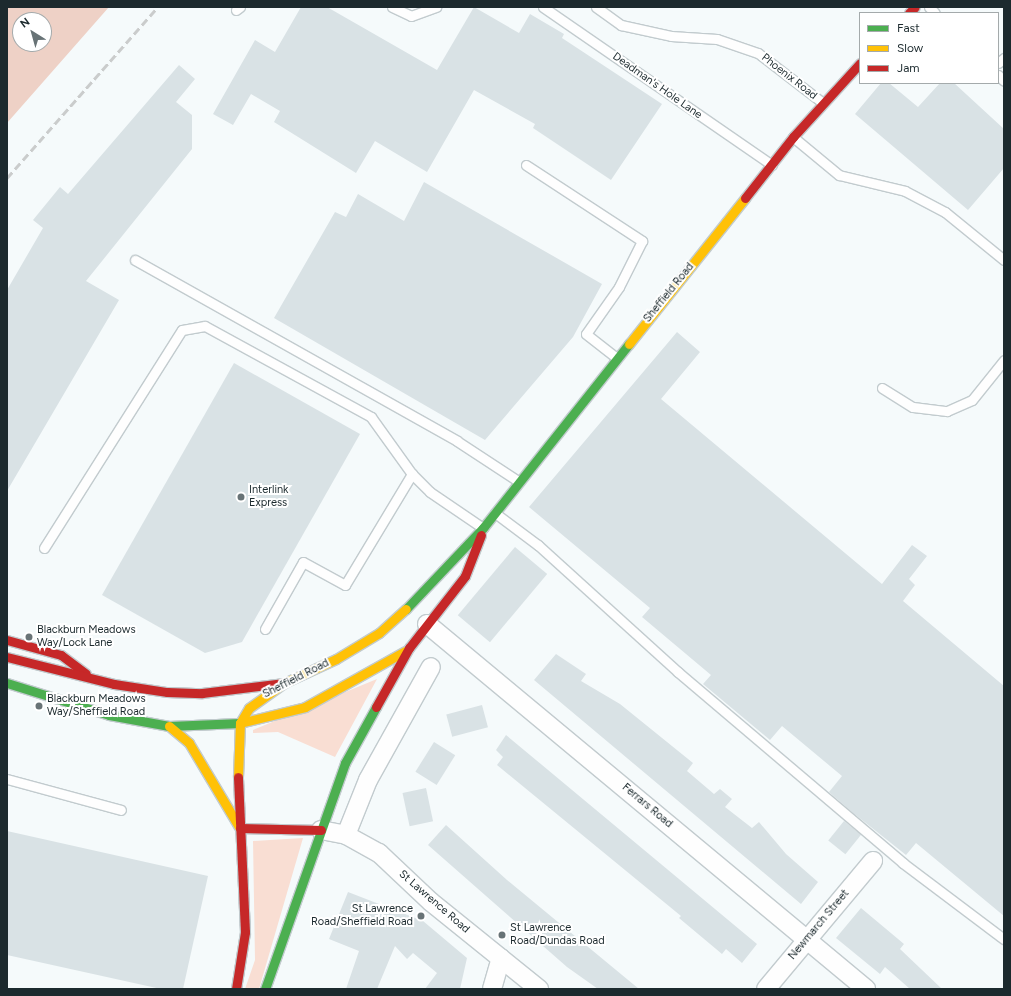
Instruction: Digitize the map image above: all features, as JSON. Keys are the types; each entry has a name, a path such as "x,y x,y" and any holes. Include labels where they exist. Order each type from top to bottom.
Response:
{"main road":[{"name":"Sheffield Road","path":"240,723 261,696 284,683 336,659 379,633 418,598 442,567 483,528 518,481 793,137 859,64"},
{"name":"Sheffield Road","path":"265,989 345,763 409,648 418,621 465,576 483,528"},
{"path":"379,633 418,621"},
{"path":"7,640 61,655 94,679"},
{"path":"7,684 109,715 169,726 240,723 272,718 305,707 409,648"},
{"path":"7,657 94,679 167,692 202,694 284,683"},
{"path":"236,989 245,932 240,828 240,723"},
{"path":"169,726 188,743 240,828"},
{"path":"240,828 321,830"}],"street":[{"name":"Ferrars Road","path":"418,621 866,989"},
{"path":"346,835 368,780 431,667"},
{"name":"St Lawrence Road","path":"321,830 346,835 379,853 431,902 539,989"},
{"name":"Newmarch Street","path":"766,989 805,940 873,862"},
{"path":"492,989 501,958"}],"lane":[{"path":"392,7 410,16 436,7"},
{"name":"Deadman's Hole Lane","path":"543,7 772,165"},
{"name":"Phoenix Road","path":"596,7 621,25 671,36 717,39 758,53 823,103"},
{"path":"793,137 839,176 905,191 945,212 1004,260"},
{"path":"526,165 642,241 619,287 586,334 617,358"},
{"path":"135,260 457,441 518,481"},
{"path":"44,548 182,330 205,326 371,417 412,474 430,492 483,528"},
{"path":"882,388 913,407 947,411 972,400 1004,360"},
{"path":"265,629 303,562 345,585 412,474"},
{"path":"495,512 538,544 678,672 902,863 1004,939"},
{"path":"7,779 121,810"}],"shaded area":[{"path":"7,7 109,7 7,123"},
{"path":"377,679 335,757 278,732 253,733 253,730"},
{"path":"303,838 259,989 245,989 255,960 253,841"}],"building":[{"path":"301,7 327,7 437,70 474,7 519,33 530,14 564,34 562,38 662,104 611,180 533,128 535,124 474,90 427,172 375,141 356,173 274,122 280,111 251,94 233,125 213,114 255,40 275,52"},
{"path":"179,65 195,79 176,102 192,115 192,149 86,281 119,300 7,491 7,290 43,228 33,220 60,187 68,194"},
{"path":"880,84 890,84 918,107 939,84 955,84 1004,129 1004,168 968,210 855,114"},
{"path":"424,182 602,284 573,337 485,440 274,318 335,212 346,217 358,194 404,221"},
{"path":"677,332 700,352 661,399 882,584 912,545 927,556 909,579 915,585 903,601 1004,686 1004,916 916,843 906,855 852,812 829,792 842,776 782,726 770,740 703,684 711,675 642,617 650,608 529,507"},
{"name":"Interlink Express","path":"234,363 360,434 242,642 205,653 102,595"},
{"path":"515,547 547,574 490,642 458,615"},
{"path":"556,654 586,674 581,681 620,704 693,763 687,771 714,794 720,789 732,799 725,807 752,828 759,822 786,854 818,882 801,904 534,680"},
{"path":"482,705 488,727 452,737 446,715"},
{"path":"506,735 757,944 742,963 726,949 722,954 679,918 681,916 497,765 503,757 496,750"},
{"path":"434,742 455,755 437,785 415,772"},
{"path":"426,788 433,821 410,826 403,793"},
{"path":"844,821 861,835 845,854 828,840"},
{"path":"446,825 507,880 639,989 598,989 567,967 428,845"},
{"path":"7,831 208,876 183,989 161,989 7,955"},
{"path":"348,892 423,921 467,958 460,989 425,989 437,973 413,953 407,959 395,946 377,989 346,989 359,951 329,939"},
{"path":"861,908 904,944 900,949 942,989 910,989 885,967 880,974 836,938"}],"railway":[{"path":"7,178 158,7"}],"traffic: fast":[{"path":"406,609 483,528 629,344"},
{"path":"7,683 109,715 169,726 240,723"},
{"path":"265,989 345,763 376,707"}],"traffic: slow":[{"path":"629,344 745,198"},
{"path":"238,777 240,723 249,708 284,683 336,659 379,633 406,609"},
{"path":"240,723 305,707 405,651"},
{"path":"169,726 189,743 239,827"}],"traffic: jam":[{"path":"910,12 915,7"},
{"path":"745,198 793,137 859,64"},
{"path":"376,707 409,648 465,576 481,535"},
{"path":"7,640 61,655 86,674"},
{"path":"7,657 114,684 167,692 202,693 284,683"},
{"path":"236,989 245,932 238,777"},
{"path":"240,828 321,830"}],"place":[{"name":"Interlink Express","path":"241,497"},
{"name":"Blackburn Meadows Way/Lock Lane","path":"29,637"},
{"name":"Blackburn Meadows Way/Sheffield Road","path":"39,706"},
{"name":"St Lawrence Road/Sheffield Road","path":"421,916"},
{"name":"St Lawrence Road/Dundas Road","path":"502,935"}]}
